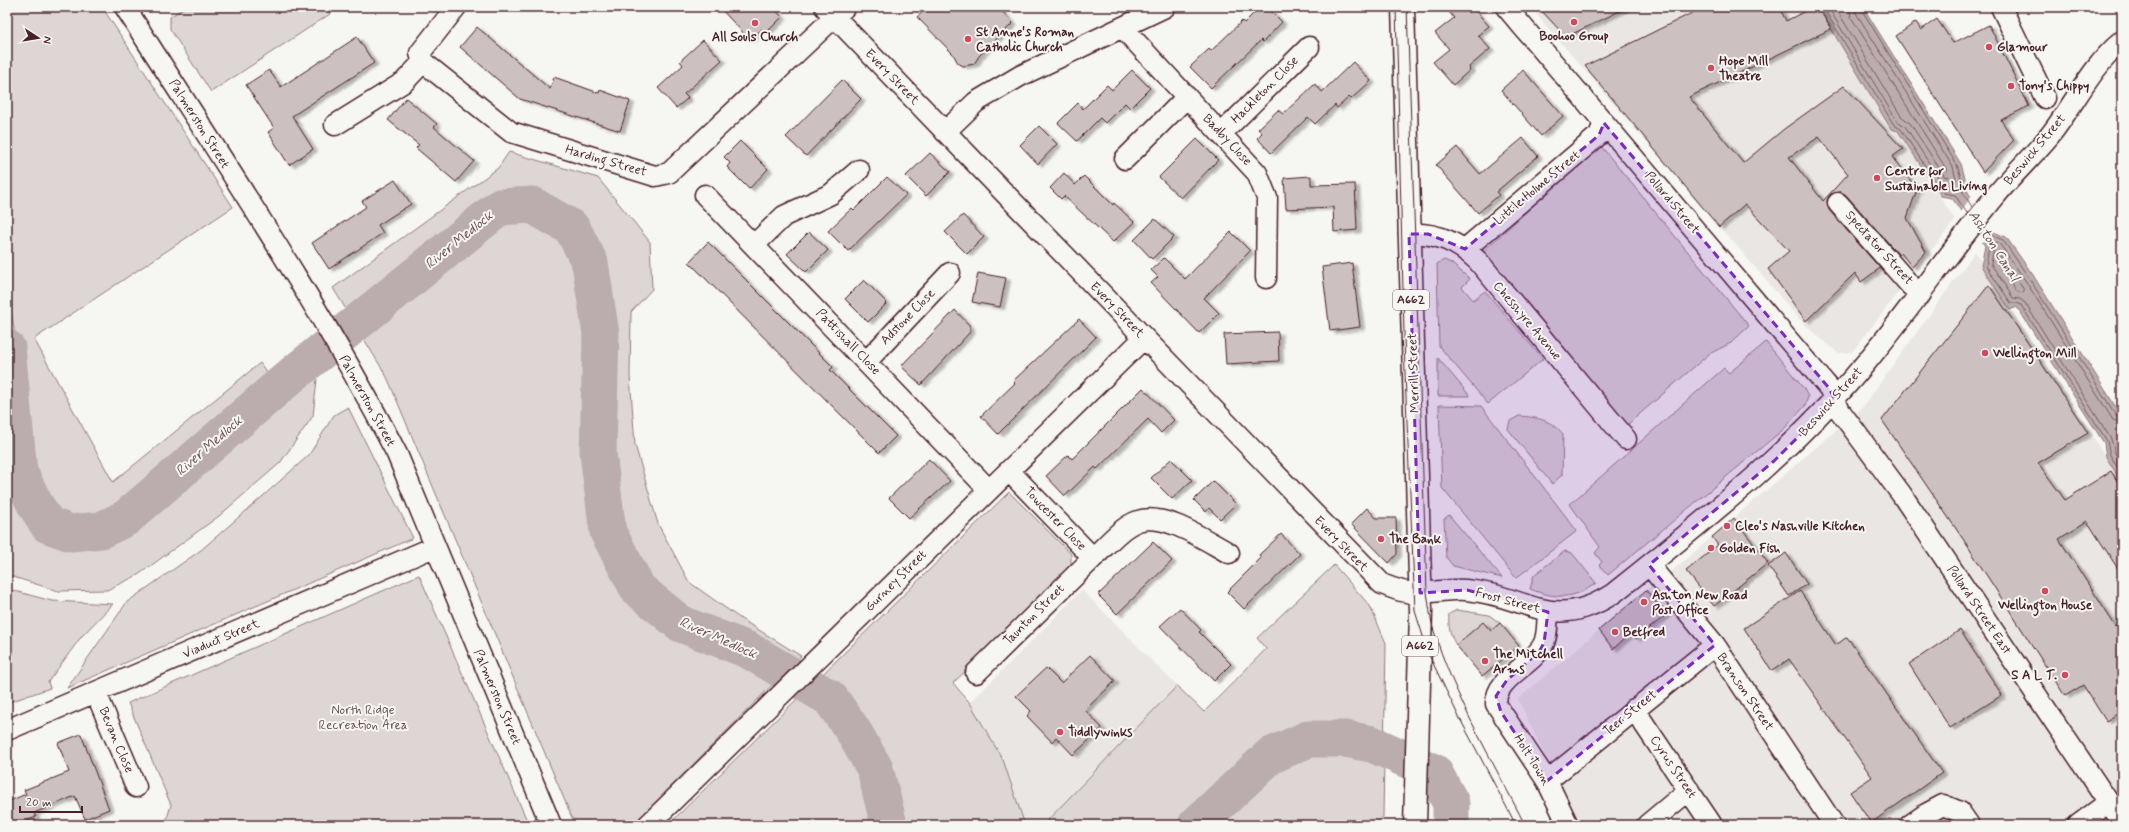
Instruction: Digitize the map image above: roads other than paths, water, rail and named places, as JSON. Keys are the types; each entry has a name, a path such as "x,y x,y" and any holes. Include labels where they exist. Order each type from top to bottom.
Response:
{"main road":[{"name":"Merrill Street","path":"1403,7 1420,593 1415,825"}],"street":[{"name":"Palmerston Street","path":"125,7 308,296 346,361 396,454 551,825"},
{"path":"335,125 404,82 423,62 420,52 456,7"},
{"path":"945,132 976,102 1020,76 1165,7"},
{"name":"Pollard Street","path":"1506,7 1828,388 1835,400"},
{"path":"2001,7 2045,98"},
{"name":"Harding Street","path":"423,62 511,132 655,176 669,173 835,11"},
{"name":"Every Street","path":"835,11 945,132 1370,574 1382,584 1399,591 1420,593"},
{"name":"Badby Close","path":"1123,28 1257,173 1267,198 1266,278"},
{"name":"Beswick Street","path":"1548,612 1571,612 1600,602 1649,565 1774,461 1835,400 1921,294 1994,198 2041,146 2064,117 2098,65 2122,41"},
{"name":"Hackleton Close","path":"1221,134 1309,47"},
{"path":"1125,159 1187,97"},
{"name":"Little Holme Street","path":"1465,249 1598,135 1604,123"},
{"path":"754,245 784,216 831,194 859,170"},
{"name":"Pattishall Close","path":"705,195 989,490"},
{"name":"Spectator Street","path":"1838,202 1910,285 1921,294"},
{"name":"Chesshyre Avenue","path":"1409,234 1422,233 1447,240 1465,249 1478,261 1626,439"},
{"name":"Adstone Close","path":"866,361 950,274"},
{"name":"Gurney Street","path":"648,825 1144,338"},
{"name":"Pollard Street East","path":"1835,400 1840,411 1902,495 2122,822"},
{"name":"Towcester Close","path":"1009,471 1093,558 1125,528 1137,521 1155,519 1173,524 1229,553"},
{"name":"Viaduct Street","path":"7,730 434,547"},
{"name":"Taunton Street","path":"976,673 1093,558"},
{"name":"Branson Street","path":"1649,565 1714,645 1834,825"},
{"name":"Frost Street","path":"1420,593 1449,589 1467,590 1491,594 1548,612"},
{"name":"Holt Town","path":"1548,612 1544,643 1539,652 1507,680 1496,696 1496,704 1547,781 1568,825"},
{"name":"Teer Street","path":"1547,781 1714,645"},
{"name":"Bevan Close","path":"96,693 136,787"},
{"name":"Cyrus Street","path":"1634,709 1712,825"},
{"path":"1647,825 1689,790"},
{"path":"2078,825 2109,802"},
{"path":"1910,825 1943,805 1964,818"}],"water":[{"name":"Ashton Canal","path":"1818,7 1863,7 1961,164 1965,178 1965,187 1991,231 2006,237 2033,275 2122,417 2122,483 2106,457 2104,443 2017,307 2010,310 1981,266 1985,246 1952,198 1941,196 1898,131 1891,129"}],"waterway":[{"name":"River Medlock","path":"7,348 19,472 35,504 48,525 71,533 101,530 126,518 292,375 500,207 532,205 572,228 590,263 601,334 598,453 608,532 638,589 681,624 748,650 830,698 852,729 875,769 889,825"},
{"name":"River Medlock","path":"1196,825 1270,756 1308,739 1346,739 1372,744 1434,772 1451,803 1451,825"}],"tram line":[{"path":"1396,7 1405,374 1415,611 1429,655 1458,715 1516,825"},
{"path":"1407,7 1427,592 1433,628 1452,679 1463,704 1525,825"}],"place":[{"name":"Boohoo Group","path":"1574,22"},
{"name":"All Souls Church","path":"755,23"},
{"name":"St Anne's Roman Catholic Church","path":"968,39"},
{"name":"Glamour","path":"1989,47"},
{"name":"Hope Mill Theatre","path":"1711,68"},
{"name":"Tony's Chippy","path":"2011,86"},
{"name":"Centre for Sustainable Living","path":"1877,178"},
{"name":"Wellington Mill","path":"1985,353"},
{"name":"Cleo's Nashville Kitchen","path":"1727,526"},
{"name":"The Bank","path":"1381,539"},
{"name":"Golden Fish","path":"1711,548"},
{"name":"Wellington House","path":"2045,591"},
{"name":"Ashton New Road Post Office","path":"1644,602"},
{"name":"Betfred","path":"1615,632"},
{"name":"The Mitchell Arms","path":"1485,661"},
{"name":"S A L T.","path":"2065,675"},
{"name":"Tiddlywinks","path":"1060,732"}],"park label":[{"name":"North Ridge Recreation Area","path":"363,718"}]}
